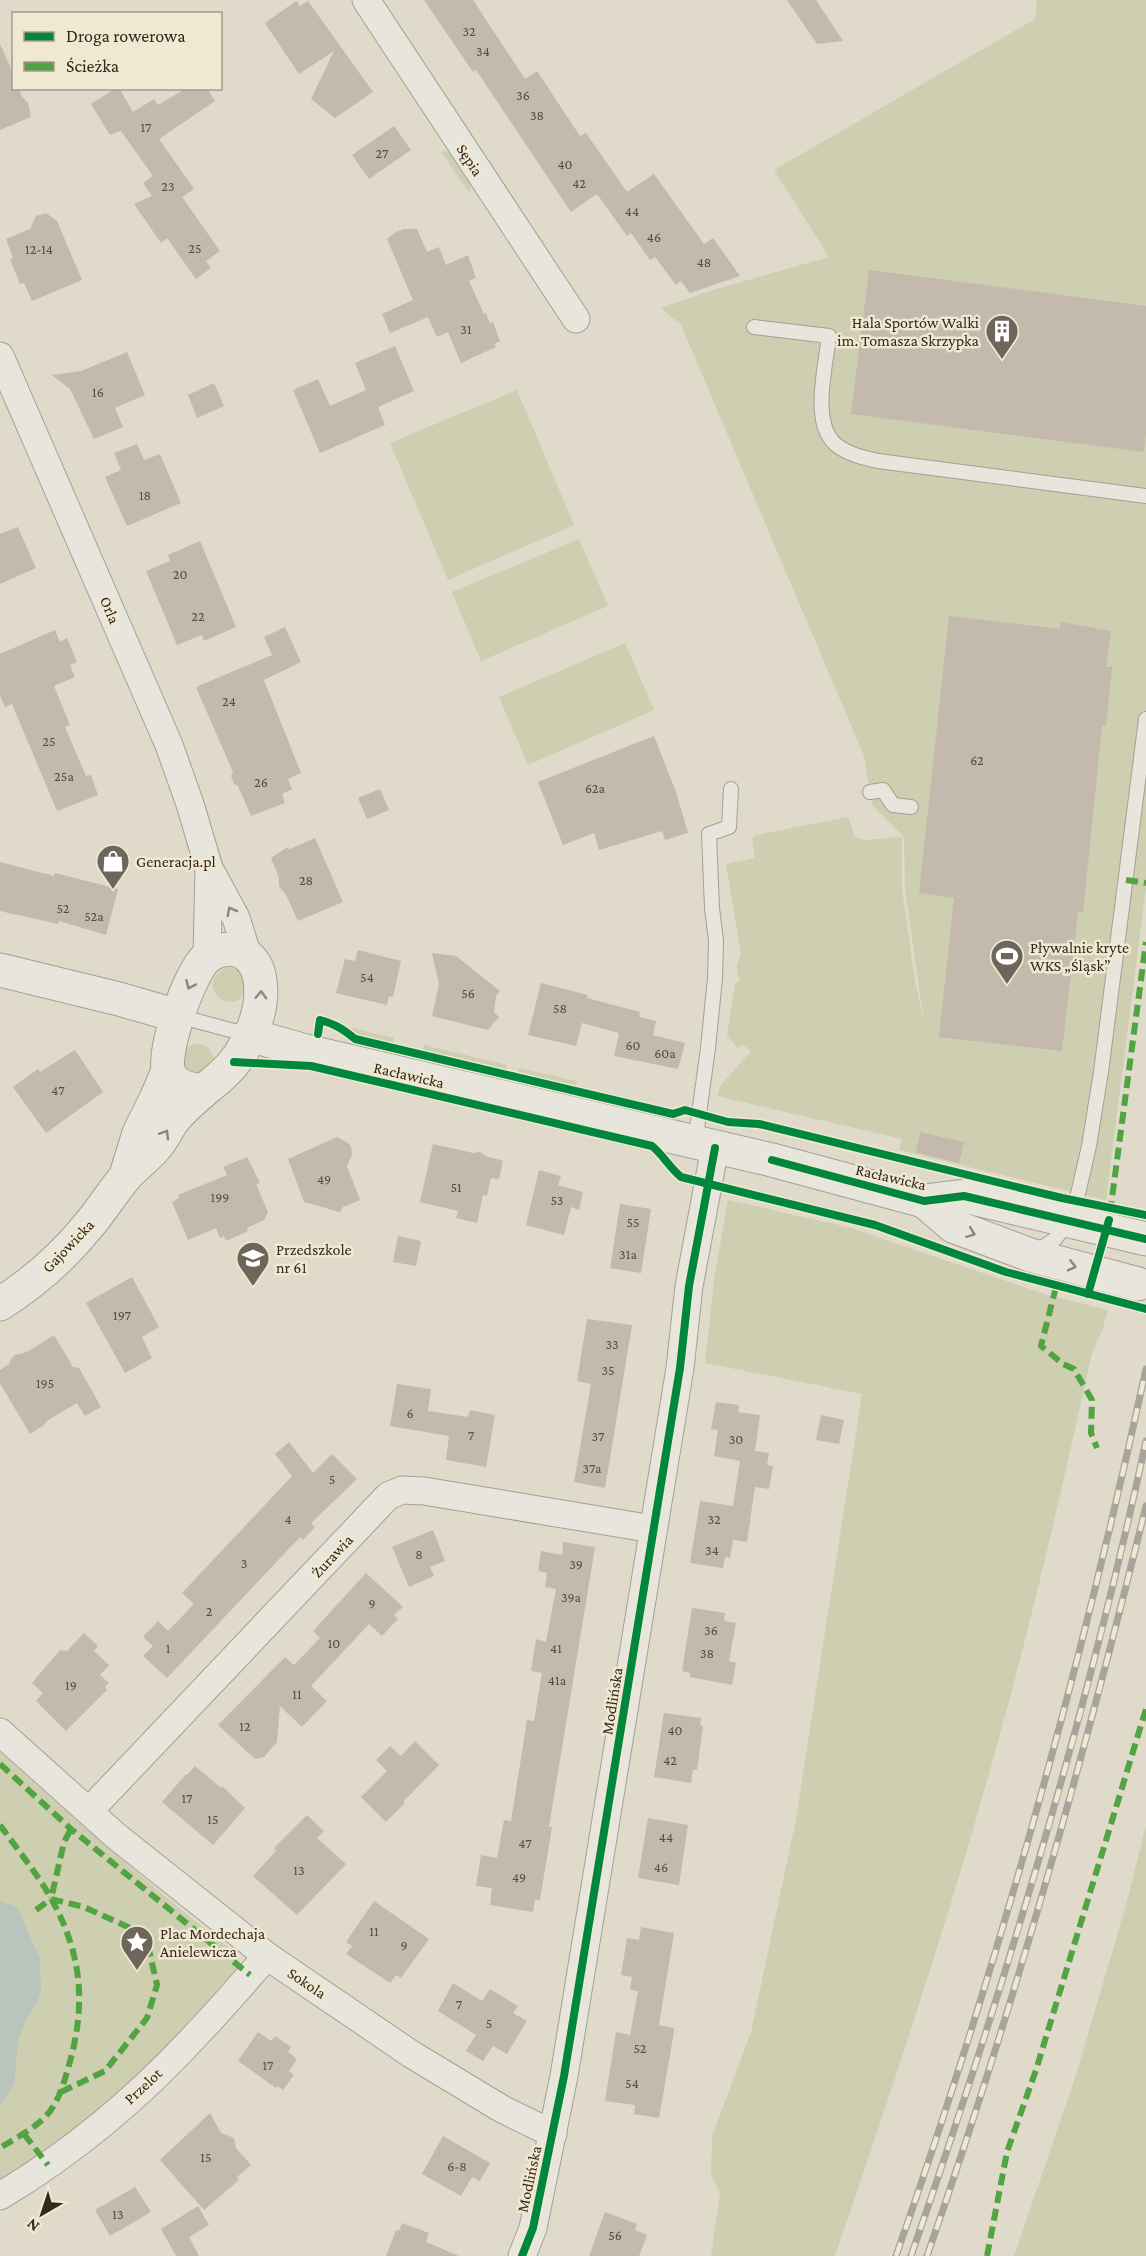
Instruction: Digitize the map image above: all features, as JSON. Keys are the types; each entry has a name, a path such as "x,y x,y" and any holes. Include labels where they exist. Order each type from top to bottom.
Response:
{"street":[{"name":"Sępia","path":"366,0 576,319"},
{"name":"Orla","path":"0,356 169,745 209,868 236,918 248,956"},
{"name":"Orla","path":"207,957 209,868"},
{"path":"178,1016 188,988 207,957 228,949 240,951 248,956 258,970 262,987 261,1002 249,1035"},
{"name":"Racławicka","path":"0,970 178,1016"},
{"name":"Gajowicka","path":"125,1177 139,1133 168,1071 170,1049 178,1016"},
{"name":"Racławicka","path":"249,1035 306,1051 772,1160 924,1201 964,1196 1146,1239"},
{"name":"Gajowicka","path":"0,1304 23,1289 70,1248 125,1177 159,1144 176,1117 234,1062 249,1035"},
{"path":"168,1071 185,1088 203,1090"},
{"name":"Modlińska","path":"522,2256 533,2228 564,2076 680,1368 705,1145"},
{"name":"Racławicka","path":"924,1201 953,1226 1030,1255 1138,1284"},
{"name":"Żurawia","path":"89,1811 388,1496 402,1490 424,1491 653,1529"},
{"name":"Sokola","path":"0,1732 174,1883 267,1956 411,2054 502,2109 553,2134"},
{"name":"Przelot","path":"0,2196 32,2178 134,2096 196,2036 267,1956"}],"lane":[{"path":"754,327 830,336 821,414 826,433 837,446 855,456 878,461 1146,496"},
{"path":"1030,1255 1055,1239 1069,1221 1089,1146 1101,1072 1146,719"},
{"path":"705,1145 707,1059 715,978 716,941 712,908 709,834 729,827 731,789"},
{"path":"870,792 883,790 893,805 910,807"},
{"name":"Racławicka","path":"178,1016 249,1035"}],"green space":[{"path":"1037,0 1146,0 1146,887 1106,1200 899,1150 902,1139 717,1096 720,1086 751,1051 743,1045 738,1048 727,1036 735,983 739,982 737,965 741,954 726,864 755,858 752,839 756,835 848,817 855,837 864,840 902,837 902,888 915,982 924,1022 905,889 904,837 872,805 864,756 681,325 661,308 713,290 829,257 774,170 1035,19"},
{"path":"451,150 471,181 470,194 441,152"},
{"path":"517,390 574,525 448,580 390,443"},
{"path":"579,539 608,606 481,661 452,592"},
{"path":"625,643 654,710 528,765 499,697"},
{"path":"230,968 242,973 247,985 242,997 230,1002 218,997 213,985 218,973"},
{"path":"352,1028 394,1038 393,1043 352,1033"},
{"path":"195,1044 200,1044 210,1051 215,1064 196,1080 179,1062 184,1051"},
{"path":"424,1045 507,1065 506,1070 423,1050"},
{"path":"519,1068 577,1081 576,1087 518,1073"},
{"path":"728,1200 848,1227 1047,1295 1108,1310 1092,1353 1037,1592 982,1800 922,1996 835,2256 711,2256 720,2192 711,2175 712,2136 751,2032 796,1819 862,1394 705,1363 714,1280"},
{"name":"Plac Mordechaja Anielewicza","path":"0,1752 117,1855 237,1954 239,1964 237,1973 171,2047 121,2091 36,2159 0,2183"},
{"path":"1146,1825 1146,2256 1014,2256 1076,2075 1126,1905"}],"shaded area":[{"path":"0,1901 17,1907 40,1959 41,1994 23,2026 18,2042 14,2084 0,2105"}],"building":[{"path":"424,0 473,0 525,79 537,71 580,136 586,133 627,192 654,174 704,244 713,238 740,276 690,293 681,281 676,285 655,257 650,260 631,233 627,236 597,194 571,212 476,70 473,72"},
{"path":"787,0 816,0 843,41 817,44"},
{"path":"296,1 300,6 308,1 373,92 335,118 311,99 334,51 299,74 265,23"},
{"path":"0,44 12,71 12,90 20,90 22,97 28,103 31,117 0,130"},
{"path":"113,90 120,90 133,112 154,99 158,105 184,90 208,90 215,101 159,139 194,189 182,197 220,251 206,261 211,268 196,279 167,238 161,243 134,204 152,196 143,183 153,176 121,131 110,135 91,104"},
{"path":"394,126 411,150 369,179 352,155"},
{"path":"46,213 57,221 82,280 32,301 24,283 20,284 10,259 13,258 6,239 30,229 36,216"},
{"path":"404,229 417,229 427,252 439,247 446,265 468,255 476,278 469,281 484,314 486,313 490,323 493,322 500,341 494,344 496,347 461,363 448,332 437,337 428,317 390,333 382,314 413,300 387,239"},
{"name":"Hala Sportów Walki im. Tomasza Skrzypka","path":"869,270 1146,306 1144,452 851,414"},
{"path":"395,346 414,391 378,407 385,425 320,453 293,390 318,379 330,406 366,390 355,363"},
{"path":"127,352 145,395 115,408 123,427 94,439 70,389 52,375 81,371"},
{"path":"214,383 224,406 197,418 188,395"},
{"path":"137,444 144,460 160,454 181,503 127,526 105,477 121,470 114,453"},
{"path":"18,527 36,568 0,584 0,534"},
{"path":"200,541 236,627 204,641 202,635 177,645 146,571 170,561 168,555"},
{"path":"949,616 1060,629 1061,622 1111,631 1106,667 1112,667 1106,726 1102,726 1083,913 1078,912 1062,1051 939,1037 954,898 919,893"},
{"path":"285,627 301,662 264,680 301,773 288,779 292,789 282,794 285,803 251,816 238,786 234,784 231,776 233,772 196,687 272,655 264,637"},
{"path":"55,630 60,642 67,638 77,662 70,665 75,677 54,686 70,725 65,727 86,776 91,775 98,795 57,811 12,704 5,707 0,696 0,654"},
{"path":"654,736 676,792 688,833 665,840 662,831 599,850 594,833 563,845 538,782"},
{"path":"380,789 389,810 367,819 358,798"},
{"path":"315,838 343,902 298,921 286,895 279,886 279,877 271,858 286,848 290,849"},
{"path":"0,862 118,889 106,935 59,921 58,924 0,911"},
{"path":"358,950 401,961 393,997 389,996 387,1005 336,993 345,959 355,961"},
{"path":"432,953 456,956 500,991 496,996 494,1012 499,1017 488,1030 432,1016 439,984"},
{"path":"541,983 640,1012 639,1017 656,1021 653,1035 685,1043 678,1069 614,1056 619,1033 582,1023 576,1046 528,1035"},
{"path":"75,1050 103,1092 46,1133 13,1087 38,1069 40,1072"},
{"path":"920,1132 964,1142 959,1163 916,1152"},
{"path":"337,1137 351,1147 352,1155 347,1166 360,1200 343,1207 340,1212 304,1202 288,1159"},
{"path":"433,1144 473,1153 480,1152 503,1161 499,1179 491,1178 487,1196 483,1195 477,1223 456,1218 458,1211 420,1202"},
{"path":"247,1157 260,1183 256,1184 268,1212 264,1220 247,1228 248,1231 226,1241 224,1236 220,1238 216,1228 188,1240 172,1202 179,1198 178,1195 227,1175 223,1167"},
{"path":"539,1170 561,1176 558,1185 583,1192 579,1210 571,1207 564,1235 526,1225"},
{"path":"620,1204 651,1209 641,1273 610,1268"},
{"path":"398,1236 421,1241 416,1266 393,1262"},
{"path":"132,1277 159,1327 142,1337 152,1358 125,1373 86,1303"},
{"path":"587,1319 632,1325 605,1488 574,1482 591,1384 577,1381"},
{"path":"54,1335 73,1367 79,1368 101,1407 85,1416 77,1403 30,1434 0,1383 0,1370 9,1364 15,1355 27,1352"},
{"path":"397,1384 431,1389 428,1411 468,1417 470,1410 495,1415 486,1467 446,1460 449,1436 390,1426"},
{"path":"716,1402 739,1405 738,1412 760,1415 755,1451 769,1453 767,1465 773,1466 769,1489 755,1487 747,1542 733,1540 730,1558 725,1557 723,1568 690,1563 700,1501 733,1506 740,1461 714,1456 718,1430 711,1429"},
{"path":"821,1415 844,1420 839,1444 816,1440"},
{"path":"289,1442 313,1473 332,1454 357,1479 311,1523 315,1527 303,1540 300,1537 167,1678 143,1656 153,1646 143,1637 158,1621 168,1631 194,1604 182,1593 292,1476 275,1454"},
{"path":"433,1530 445,1561 430,1567 434,1576 409,1587 392,1547"},
{"path":"563,1542 595,1547 549,1827 552,1827 540,1900 535,1900 533,1912 490,1905 492,1888 476,1886 481,1855 497,1858 504,1820 511,1821 527,1720 534,1721 542,1673 531,1671 536,1639 546,1642 556,1589 545,1587 547,1573 538,1571 541,1551 562,1555"},
{"path":"366,1573 403,1607 394,1615 398,1619 382,1636 369,1624 311,1686 327,1701 302,1727 280,1706 277,1742 264,1757 255,1759 218,1725 285,1657 294,1665 320,1638 313,1631"},
{"path":"692,1608 725,1613 724,1621 736,1623 729,1661 736,1663 732,1685 690,1677 690,1673 682,1671"},
{"path":"84,1633 98,1646 94,1651 109,1665 100,1675 109,1683 105,1687 107,1690 66,1731 36,1701 43,1693 32,1683 60,1650 67,1651"},
{"path":"664,1713 701,1718 700,1725 703,1726 697,1770 693,1770 691,1783 654,1777"},
{"path":"415,1741 439,1765 386,1822 361,1797 387,1771 376,1760 390,1746 401,1756"},
{"path":"195,1766 221,1788 222,1786 245,1808 213,1845 162,1802"},
{"path":"307,1815 324,1831 317,1838 346,1864 297,1915 253,1876 276,1851 274,1848"},
{"path":"648,1818 688,1825 679,1885 638,1878"},
{"path":"374,1901 429,1939 401,1978 396,1975 390,1983 346,1954 352,1946 346,1942"},
{"path":"641,1927 674,1933 659,2025 674,2028 674,2032 659,2118 634,2114 635,2105 605,2101 616,2032 630,2035 638,1991 630,1990 632,1977 621,1975 627,1938 639,1940"},
{"path":"453,1983 482,2001 490,1989 518,2006 513,2013 527,2021 507,2054 493,2046 483,2061 466,2051 476,2035 438,2011"},
{"path":"258,2032 271,2041 275,2036 291,2047 288,2052 297,2059 289,2071 294,2075 283,2090 278,2086 276,2088 238,2061"},
{"path":"210,2113 221,2133 234,2138 236,2148 251,2165 237,2177 239,2180 204,2210 160,2160"},
{"path":"443,2136 490,2163 480,2181 472,2177 461,2196 422,2174"},
{"path":"135,2187 151,2212 110,2236 95,2210"},
{"path":"198,2206 209,2225 189,2237 199,2256 176,2256 161,2229"},
{"path":"605,2212 637,2224 635,2230 647,2235 639,2256 589,2256"},
{"path":"402,2223 429,2233 426,2242 459,2256 386,2256 396,2230 399,2231"}],"railway":[{"path":"896,2256 969,2037 1035,1816 1094,1593 1146,1369"},
{"path":"911,2256 979,2055 1041,1852 1097,1647 1146,1441"},
{"path":"927,2256 989,2071 1046,1884 1098,1695 1146,1506"}],"marked path":[{"path":"1126,880 1146,883"},
{"path":"1110,1213 1146,942"},
{"path":"1056,1287 1041,1346 1063,1364 1074,1369 1092,1400 1091,1433 1097,1448"},
{"path":"987,2256 1007,2152 1036,2070 1146,1709"},
{"path":"0,1764 71,1829 250,1975"},
{"path":"0,1825 40,1880 63,1922 71,1943 79,1985 77,2027 73,2049 55,2104 37,2124 0,2148"},
{"path":"61,2092 105,2071 147,2018 157,1985 149,1950 128,1927 84,1907 51,1899 64,1842 71,1829"},
{"path":"36,1910 51,1899"},
{"path":"24,2134 48,2165"}],"cycle path":[{"path":"318,1034 320,1020 339,1027 355,1039 673,1114 685,1110 728,1122 759,1124 1062,1198 1146,1215"},
{"path":"234,1062 311,1066 652,1146 681,1177 875,1225 1006,1272 1146,1309"},
{"path":"522,2256 533,2228 564,2076 680,1368 689,1286 715,1148"},
{"path":"772,1160 924,1201 964,1196 1146,1239"},
{"path":"1088,1294 1109,1220"}],"place":[{"name":"Hala Sportów Walki im. Tomasza Skrzypka","path":"1002,360"},
{"name":"Generacja.pl","path":"113,890"},
{"name":"Pływalnie kryte WKS „Śląsk”","path":"1007,985"},
{"name":"Przedszkole nr 61","path":"253,1287"},
{"name":"Plac Mordechaja Anielewicza","path":"137,1971"}]}
